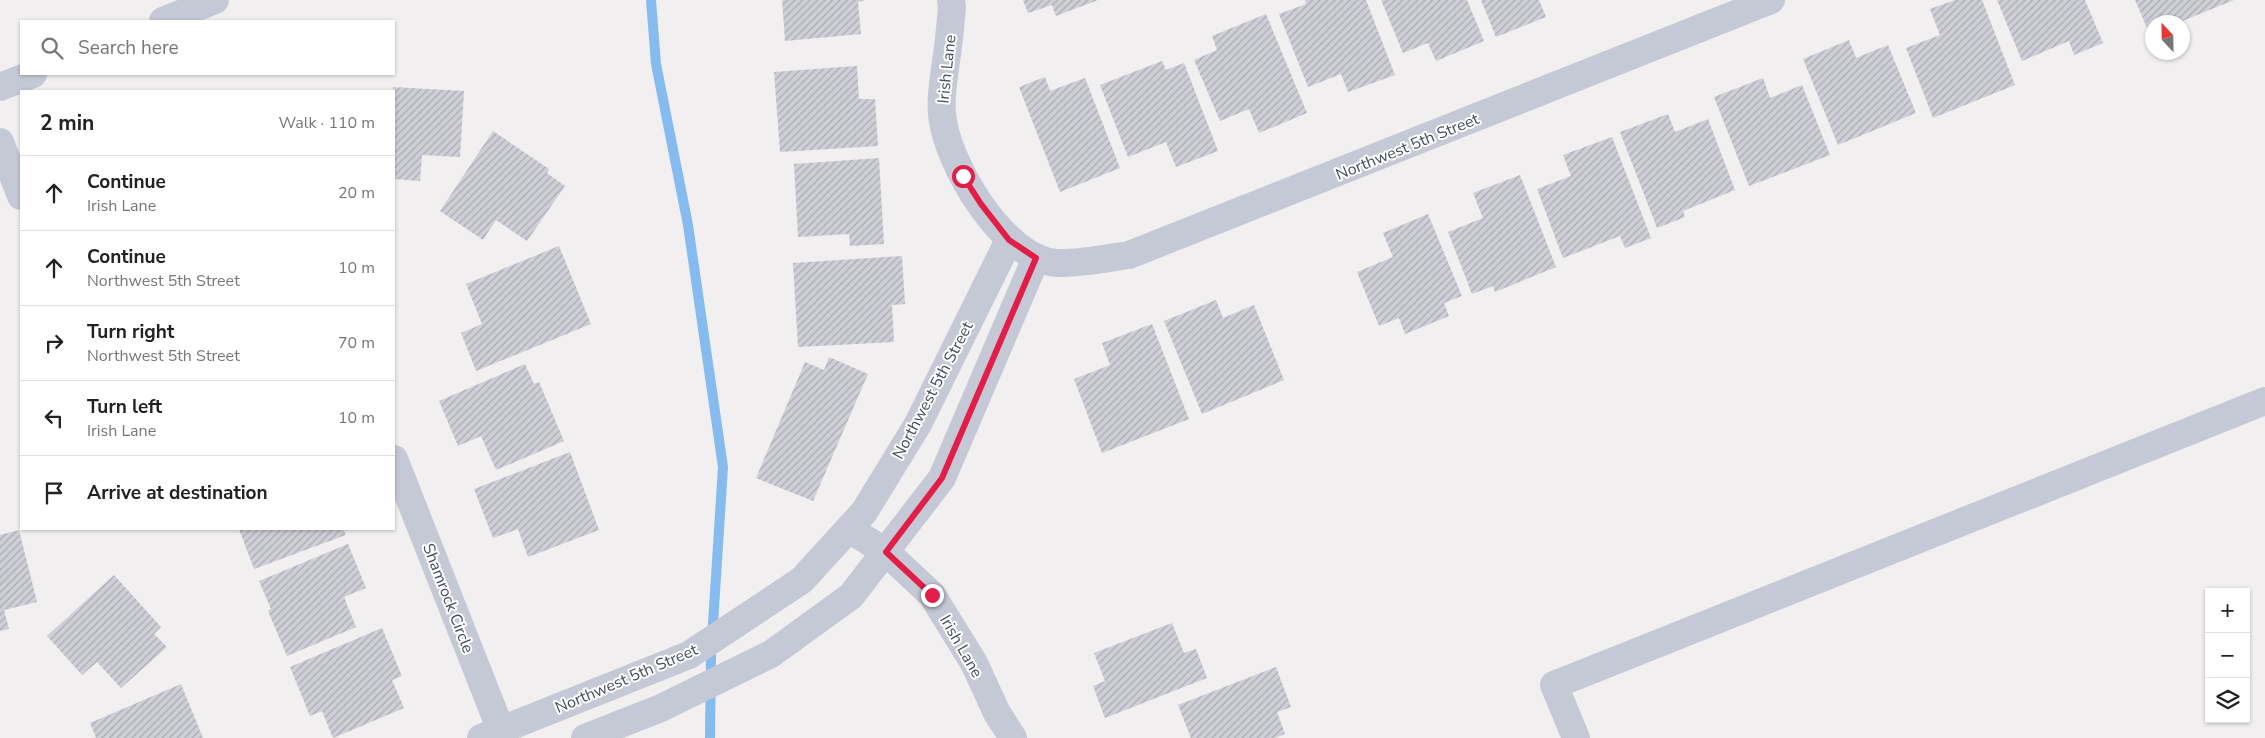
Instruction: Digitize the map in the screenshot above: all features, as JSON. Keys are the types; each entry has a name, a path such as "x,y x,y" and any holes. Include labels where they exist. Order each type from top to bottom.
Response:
{"street":[{"path":"165,20 215,0"},
{"name":"Irish Lane","path":"951,0 952,8 941,90 942,116 947,140 963,176 981,204 1009,240"},
{"name":"Northwest 5th Street","path":"495,735 689,655 802,580 864,512 918,424 1009,240 1036,258 1057,263 1129,256 1771,0"},
{"path":"0,87 30,75"},
{"path":"0,142 20,193"},
{"path":"585,738 660,708 771,654 851,596 942,478 1036,258"},
{"path":"1576,738 1554,685 2265,401"},
{"name":"Shamrock Circle","path":"395,462 495,735"},
{"name":"Irish Lane","path":"848,529 886,552 932,595 974,662 996,713 1013,738"}],"building":[{"path":"782,0 865,0 858,2 861,34 785,41"},
{"path":"1023,0 1098,0 1056,16 1052,5 1028,13"},
{"path":"1305,0 1366,0 1395,75 1348,92 1341,74 1308,87 1279,14 1306,4"},
{"path":"1381,0 1467,0 1484,41 1436,61 1428,43 1403,53"},
{"path":"1481,0 1539,0 1546,17 1496,37"},
{"path":"1955,0 1982,0 2015,85 1933,118 1906,48 1940,35 1930,9"},
{"path":"1997,0 2085,0 2103,43 2074,55 2069,41 2022,61"},
{"path":"2135,0 2234,0 2190,18 2190,15 2145,15 2145,23"},
{"path":"1266,14 1307,113 1259,133 1249,109 1220,121 1194,60 1217,50 1212,36"},
{"path":"1849,40 1856,58 1888,45 1916,113 1838,145 1803,59"},
{"path":"1162,61 1166,70 1184,63 1218,151 1176,167 1166,142 1128,157 1100,85"},
{"path":"857,66 859,99 875,99 878,146 780,152 774,72"},
{"path":"1045,77 1050,91 1085,78 1120,168 1060,192 1019,87"},
{"path":"1763,78 1770,98 1802,85 1830,155 1749,186 1714,97"},
{"path":"393,87 464,91 460,157 422,155 420,181 395,179 395,90 393,90"},
{"path":"1668,114 1675,132 1708,119 1735,190 1683,211 1685,217 1657,228 1620,132"},
{"path":"493,131 549,169 547,173 565,186 527,241 496,220 483,240 440,211"},
{"path":"1612,137 1651,238 1625,248 1620,236 1563,258 1537,189 1571,176 1563,155"},
{"path":"879,158 884,244 850,246 849,234 798,237 794,164"},
{"path":"1520,175 1556,267 1495,292 1493,286 1472,294 1448,232 1483,218 1473,193"},
{"path":"1428,214 1462,296 1444,303 1449,316 1405,334 1399,318 1379,326 1357,272 1393,257 1383,233"},
{"path":"559,246 591,324 476,371 461,333 482,324 466,284"},
{"path":"902,256 905,304 892,305 894,342 798,347 793,263"},
{"path":"1216,300 1223,318 1254,305 1284,380 1202,414 1164,321"},
{"path":"1152,324 1189,419 1102,453 1074,379 1110,365 1102,343"},
{"path":"829,357 868,374 813,501 756,478 805,362 824,370"},
{"path":"525,364 534,384 539,382 564,441 496,470 481,436 458,446 439,401"},
{"path":"570,452 599,530 528,557 518,529 493,538 474,489"},
{"path":"19,530 37,602 4,610 9,629 0,631 0,535"},
{"path":"239,530 344,530 346,535 254,569"},
{"path":"348,544 366,588 344,597 356,627 287,656 268,611 271,609 259,581"},
{"path":"114,575 161,627 154,634 167,647 121,688 97,662 82,675 47,636"},
{"path":"1172,623 1184,653 1196,649 1207,678 1105,718 1093,686 1105,681 1094,653"},
{"path":"382,628 402,676 392,680 404,708 333,738 322,711 310,716 290,667"},
{"path":"1276,667 1291,707 1277,712 1285,734 1275,738 1191,738 1178,705"},
{"path":"181,684 203,738 96,738 90,723"}],"waterway":[{"path":"651,0 656,64 688,225 723,467 711,655 710,738"}],"route":[{"path":"932,595 886,552 942,478 1036,258 1009,240 981,204 963,176"}]}
